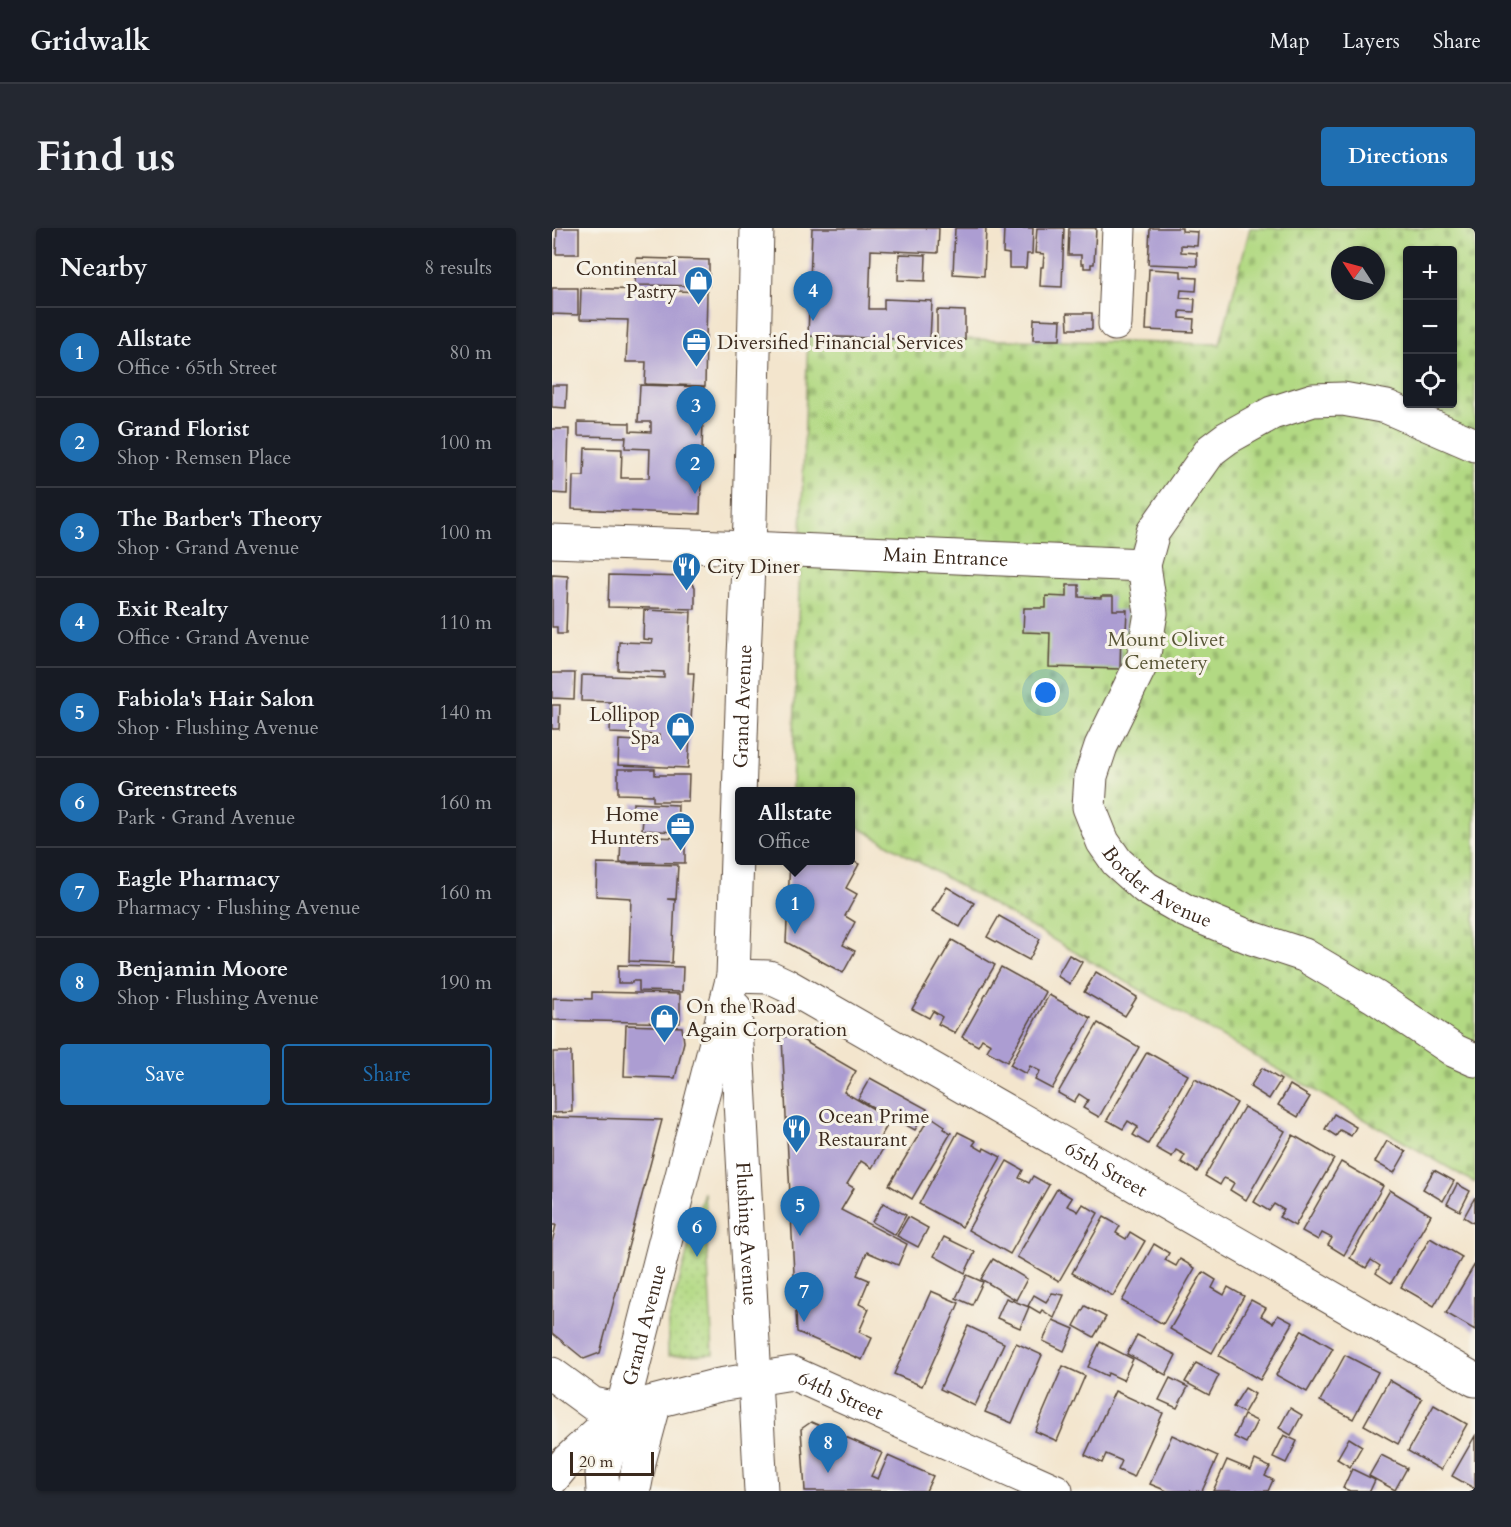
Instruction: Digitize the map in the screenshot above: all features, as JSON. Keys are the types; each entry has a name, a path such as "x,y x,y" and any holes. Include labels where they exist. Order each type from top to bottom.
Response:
{"main road":[{"name":"Grand Avenue","path":"739,787 749,548 757,228"},
{"path":"1115,324 1119,228"},
{"path":"1144,565 1153,532 1211,450 1227,438 1285,408 1313,400 1343,399 1387,407 1475,445"},
{"name":"Main Entrance","path":"552,541 1144,565"},
{"name":"Border Avenue","path":"1144,565 1151,613 1143,660 1101,746 1091,776 1089,807 1103,842 1117,862 1146,888 1166,900 1186,911 1252,938 1304,955 1375,998 1455,1051 1475,1060"},
{"name":"Grand Avenue","path":"603,1491 602,1473 622,1410 733,976 737,865"},
{"name":"Flushing Avenue","path":"733,976 761,1491"},
{"name":"65th Street","path":"733,976 769,977 786,985 1475,1380"},
{"name":"64th Street","path":"552,1374 593,1404 622,1410 719,1385 792,1373 1056,1491"},
{"name":"Grand Avenue","path":"633,1491 655,1402"},
{"path":"552,1479 567,1461 622,1410"}],"green space":[{"name":"Mount Olivet Cemetery","path":"1250,228 1475,228 1475,1183 855,825 855,787 792,787 808,336 1220,344"},
{"path":"704,1192 713,1354 668,1356 668,1322"}],"building":[{"path":"557,228 579,228 579,254 556,254"},
{"path":"812,228 939,228 938,253 871,250 869,309 884,309 884,299 932,301 930,340 808,336"},
{"path":"955,228 986,228 984,276 953,274"},
{"path":"1004,228 1033,228 1032,254 1027,254 1026,268 1009,268 1009,254 1003,253"},
{"path":"1037,228 1064,228 1062,287 1040,286 1044,254 1035,253"},
{"path":"1069,228 1096,228 1094,264 1091,264 1091,268 1084,268 1084,264 1081,264 1081,255 1068,255"},
{"path":"1150,228 1182,228 1182,231 1198,232 1197,246 1181,245 1181,252 1197,253 1197,266 1148,264"},
{"path":"899,254 926,255 925,281 898,280"},
{"path":"636,258 709,260 709,286 635,285"},
{"path":"1149,269 1181,271 1181,277 1197,278 1196,291 1181,290 1180,298 1195,299 1194,312 1180,311 1180,318 1194,319 1193,332 1146,330"},
{"path":"552,288 578,288 578,315 552,314"},
{"path":"581,288 707,292 705,386 645,384 646,362 626,362 628,320 580,319"},
{"path":"937,310 965,311 965,340 937,340"},
{"path":"1067,313 1092,313 1092,329 1068,329"},
{"path":"1034,319 1061,320 1060,340 1033,340"},
{"path":"552,385 567,385 566,408 552,407"},
{"path":"640,385 704,387 700,514 572,509 573,476 584,476 585,448 622,449 621,478 649,478 650,449 625,448 626,437 578,436 578,422 630,423 630,431 651,432 651,422 638,422"},
{"path":"552,429 569,429 567,494 552,493"},
{"path":"552,575 568,576 566,634 557,634 557,627 552,627"},
{"path":"609,575 688,577 695,587 695,609 608,607"},
{"path":"1067,585 1079,585 1079,597 1113,596 1113,610 1127,610 1126,631 1121,631 1120,669 1049,667 1050,633 1023,632 1024,608 1046,608 1046,596 1067,597"},
{"path":"644,610 691,612 688,673 694,673 688,768 618,765 619,740 659,742 659,735 610,733 611,702 581,701 582,675 664,678 664,672 618,670 619,642 652,643 653,640 643,639"},
{"path":"552,673 575,673 574,699 552,698"},
{"path":"552,705 560,705 559,729 552,729"},
{"path":"618,769 655,769 655,775 689,775 688,801 653,801 653,795 618,794"},
{"path":"633,803 678,805 677,832 642,830 643,819 632,818"},
{"path":"621,836 685,838 685,863 620,862"},
{"path":"855,862 859,864 846,888 857,894 845,916 855,922 843,945 855,951 843,973 786,942 790,865 855,865"},
{"path":"597,863 678,865 676,899 667,899 675,900 672,963 629,961 631,898 596,896"},
{"path":"947,887 974,903 960,927 932,911"},
{"path":"999,916 1040,939 1029,960 987,937"},
{"path":"952,940 995,965 955,1033 938,1024 942,1017 933,1011 929,1018 912,1009"},
{"path":"1069,955 1082,962 1070,984 1057,976"},
{"path":"618,965 683,967 682,992 639,991 639,981 618,983"},
{"path":"1001,967 1046,992 1007,1062 987,1051 991,1044 982,1039 978,1046 962,1037"},
{"path":"1096,972 1137,997 1125,1016 1084,992"},
{"path":"592,992 680,994 680,1023 553,1020 553,998 592,999"},
{"path":"1049,995 1091,1018 1052,1089 1035,1080 1040,1071 1030,1066 1026,1074 1010,1065"},
{"path":"1098,1023 1139,1047 1099,1117 1083,1108 1088,1100 1079,1094 1074,1102 1058,1093"},
{"path":"626,1025 682,1027 684,1042 675,1078 624,1076"},
{"path":"792,1034 856,1071 844,1092 891,1119 878,1141 885,1145 872,1168 861,1161 847,1184 854,1188 841,1210 907,1244 898,1265 867,1252 857,1275 869,1280 859,1304 869,1309 859,1332 872,1338 862,1360 797,1332 782,1038"},
{"path":"553,1052 571,1052 572,1112 554,1113"},
{"path":"1147,1052 1188,1075 1148,1144 1133,1135 1138,1127 1128,1121 1123,1129 1107,1120"},
{"path":"1262,1068 1281,1080 1269,1099 1250,1087"},
{"path":"870,1078 927,1109 915,1130 858,1099"},
{"path":"1195,1079 1237,1103 1197,1172 1181,1162 1185,1155 1176,1150 1172,1157 1156,1148"},
{"path":"1290,1085 1310,1097 1298,1117 1278,1105"},
{"path":"1244,1107 1285,1131 1246,1200 1230,1190 1234,1183 1229,1180 1224,1178 1220,1185 1205,1176"},
{"path":"1334,1114 1356,1127 1351,1136 1340,1130 1336,1136 1325,1129"},
{"path":"930,1116 951,1133 912,1199 889,1185"},
{"path":"552,1117 662,1120 600,1353 584,1359 552,1333 552,1242 556,1225 552,1225"},
{"path":"958,1132 976,1141 973,1145 983,1151 984,1148 1001,1157 962,1227 919,1204"},
{"path":"1293,1135 1334,1159 1295,1226 1279,1217 1284,1210 1274,1204 1269,1211 1254,1202"},
{"path":"1387,1141 1406,1152 1394,1173 1375,1162"},
{"path":"1007,1161 1023,1170 1019,1178 1029,1183 1033,1176 1049,1185 1010,1254 968,1230"},
{"path":"1341,1162 1383,1186 1344,1255 1328,1245 1332,1238 1322,1233 1318,1240 1302,1231"},
{"path":"1434,1170 1454,1181 1443,1201 1423,1189"},
{"path":"1457,1184 1470,1191 1460,1211 1447,1204"},
{"path":"1057,1189 1072,1198 1067,1206 1078,1212 1083,1204 1098,1213 1059,1281 1017,1257"},
{"path":"1390,1190 1431,1215 1391,1283 1376,1273 1380,1266 1371,1260 1366,1268 1350,1258"},
{"path":"1475,1197 1475,1224 1464,1217"},
{"path":"883,1203 906,1215 895,1235 872,1222"},
{"path":"908,1217 928,1228 918,1247 897,1236"},
{"path":"1104,1217 1120,1226 1116,1233 1126,1239 1130,1232 1145,1241 1113,1296 1072,1273"},
{"path":"944,1237 975,1252 965,1273 934,1256"},
{"path":"1430,1238 1462,1257 1434,1306 1401,1287"},
{"path":"1154,1244 1169,1253 1165,1260 1176,1266 1180,1259 1195,1268 1163,1324 1122,1301"},
{"path":"993,1259 1027,1279 1016,1300 981,1279"},
{"path":"1475,1264 1475,1330 1446,1313"},
{"path":"1203,1272 1216,1280 1212,1288 1224,1295 1228,1287 1244,1296 1212,1353 1170,1329"},
{"path":"967,1275 983,1282 972,1305 956,1298"},
{"path":"931,1291 959,1303 922,1386 894,1374"},
{"path":"1052,1293 1064,1295 1054,1318 1042,1310 1040,1313 1028,1306 1034,1295 1046,1302"},
{"path":"1006,1298 1029,1307 1020,1328 997,1318"},
{"path":"1251,1300 1266,1308 1261,1316 1273,1323 1278,1315 1293,1323 1260,1380 1219,1356"},
{"path":"1085,1306 1106,1317 1094,1337 1074,1326"},
{"path":"1053,1320 1074,1329 1064,1351 1043,1341"},
{"path":"968,1326 1004,1343 975,1406 940,1389"},
{"path":"1302,1330 1333,1348 1307,1392 1276,1375"},
{"path":"1137,1335 1176,1355 1166,1375 1127,1354"},
{"path":"1100,1342 1133,1359 1123,1380 1108,1373 1107,1376 1088,1367"},
{"path":"1016,1343 1042,1355 1012,1423 985,1412"},
{"path":"1345,1355 1378,1372 1353,1419 1320,1401"},
{"path":"1196,1363 1219,1375 1209,1395 1185,1382"},
{"path":"1063,1366 1085,1376 1057,1441 1035,1431"},
{"path":"1170,1378 1188,1387 1177,1408 1159,1400"},
{"path":"1389,1380 1422,1399 1398,1444 1364,1425"},
{"path":"1245,1388 1255,1394 1244,1413 1233,1407"},
{"path":"1115,1391 1163,1413 1134,1477 1118,1470 1122,1461 1106,1454 1102,1463 1085,1455"},
{"path":"1434,1405 1467,1424 1441,1470 1408,1451"},
{"path":"1290,1408 1302,1415 1291,1435 1279,1428"},
{"path":"1244,1415 1257,1421 1246,1443 1234,1437"},
{"path":"811,1422 882,1453 871,1476 878,1479 888,1456 933,1476 926,1491 805,1491 801,1429"},
{"path":"1172,1435 1218,1456 1202,1491 1167,1491 1150,1484"},
{"path":"1284,1435 1297,1441 1286,1463 1273,1457"},
{"path":"1475,1436 1475,1489 1452,1476"},
{"path":"1349,1438 1362,1446 1350,1467 1337,1459"},
{"path":"1381,1455 1407,1468 1395,1490 1369,1476"},
{"path":"1227,1460 1251,1470 1255,1460 1270,1467 1265,1476 1273,1480 1268,1491 1213,1491"},
{"path":"1352,1469 1375,1480 1370,1491 1350,1491 1343,1488"}],"place":[{"name":"Continental Pastry","path":"698,306"},
{"name":"Exit Realty","path":"813,321"},
{"name":"Diversified Financial Services","path":"696,368"},
{"name":"The Barber's Theory","path":"696,436"},
{"name":"Grand Florist","path":"695,494"},
{"name":"City Diner","path":"686,592"},
{"name":"Lollipop Spa","path":"681,752"},
{"name":"Home Hunters","path":"680,852"},
{"name":"Allstate","path":"795,934"},
{"name":"On the Road Again Corporation","path":"665,1044"},
{"name":"Ocean Prime Restaurant","path":"797,1154"},
{"name":"Fabiola's Hair Salon","path":"800,1236"},
{"name":"Greenstreets","path":"697,1257"},
{"name":"Eagle Pharmacy","path":"804,1322"},
{"name":"Benjamin Moore","path":"828,1473"}]}
